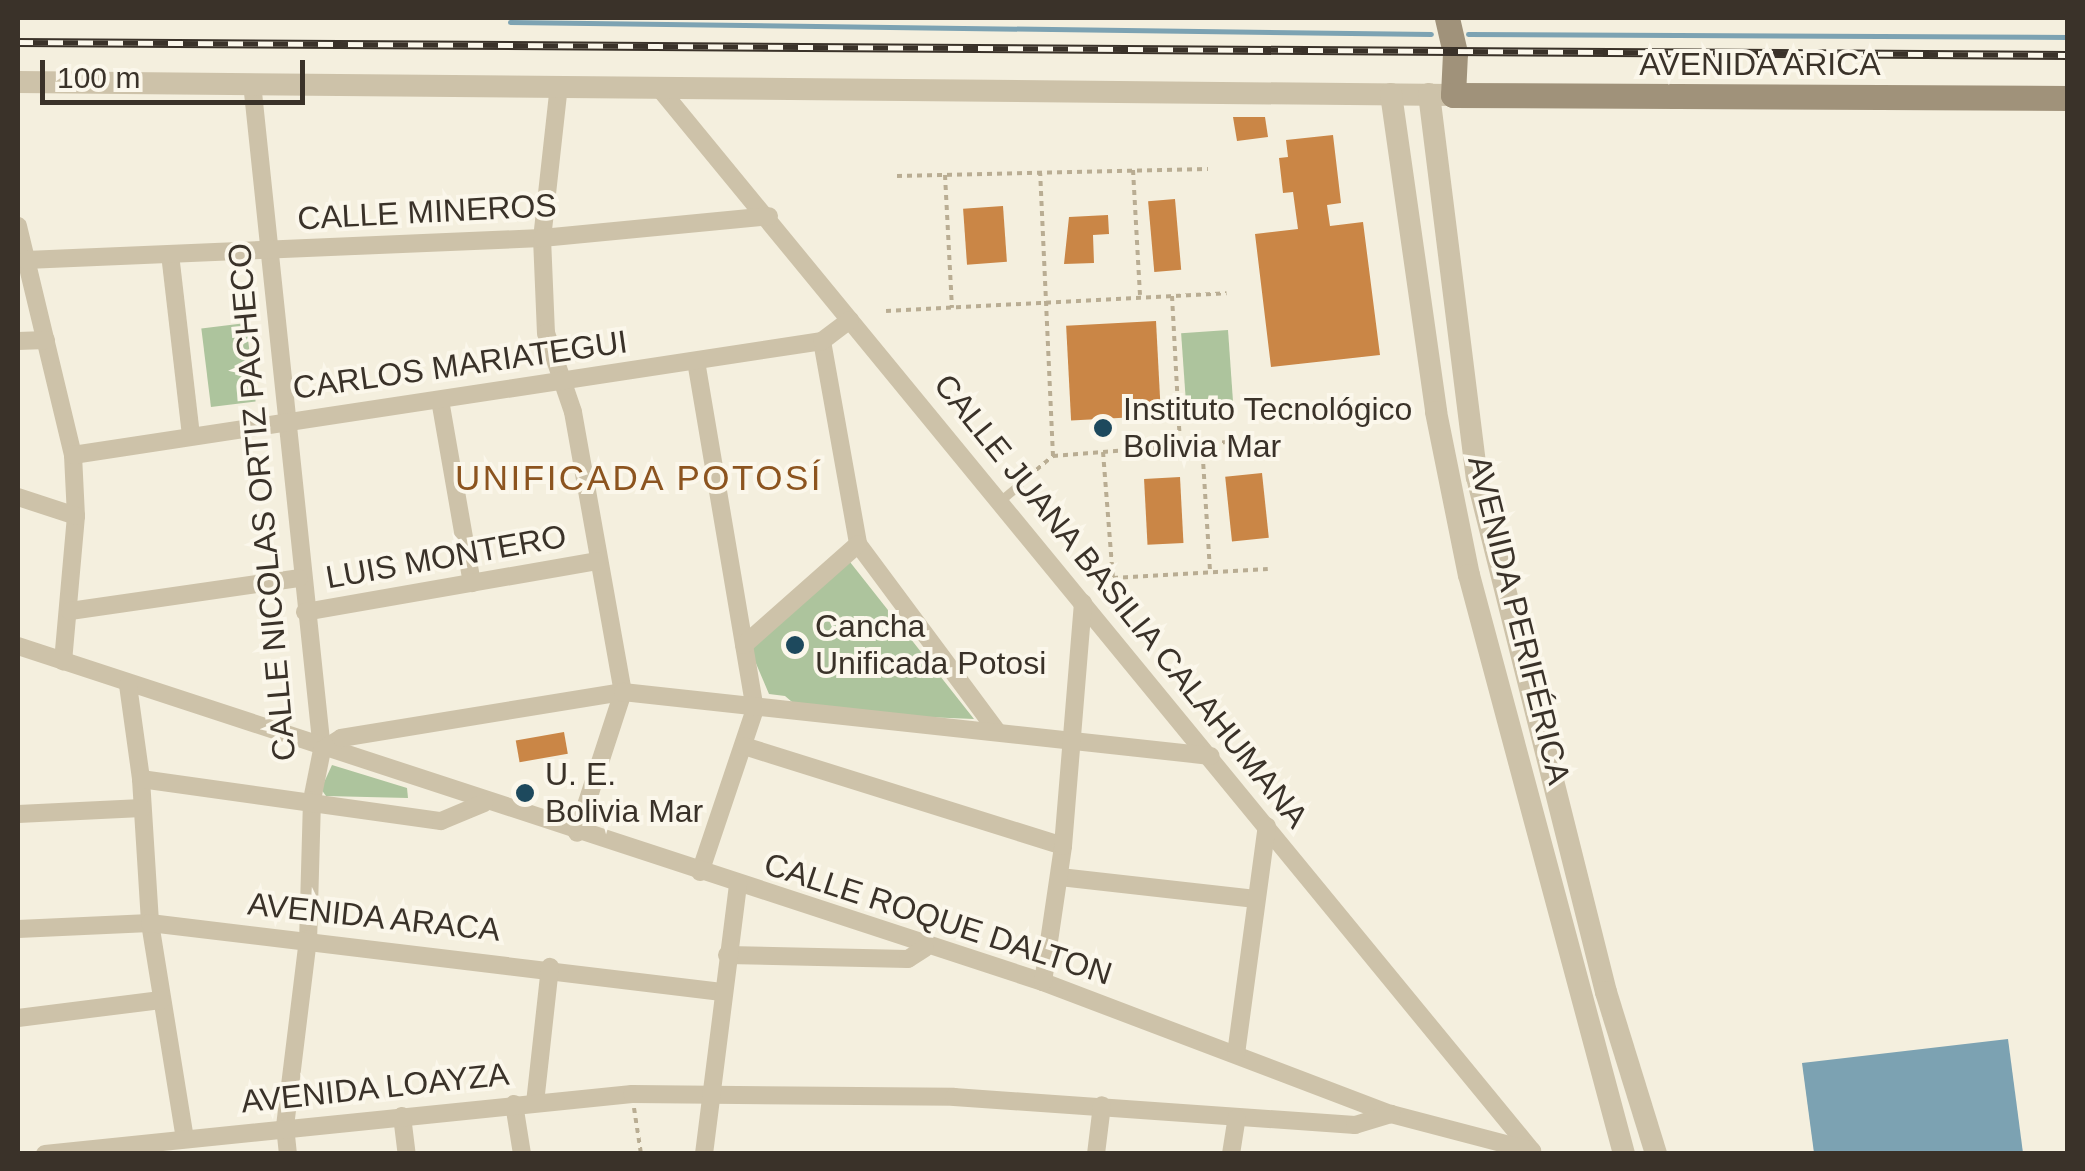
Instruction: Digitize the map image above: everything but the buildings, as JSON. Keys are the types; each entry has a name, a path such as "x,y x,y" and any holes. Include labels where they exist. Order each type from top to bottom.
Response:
{"main road":[{"name":"AVENIDA PERIFÉRICA","path":"1441,94 1455,53 1447,18"},
{"name":"AVENIDA ARICA","path":"1441,94 2068,98"}],"street":[{"path":"18,82 1441,94"},
{"name":"CALLE NICOLAS ORTIZ PACHECO","path":"252,83 300,578 322,750 312,800 308,939 285,1126 288,1154"},
{"path":"559,85 542,238 546,333 573,412 623,692 578,833"},
{"name":"CALLE JUANA BASILIA CALAHUMANA","path":"660,88 769,216 850,320 1533,1152"},
{"name":"AVENIDA PERIFÉRICA","path":"1391,94 1436,412 1469,575 1624,1154"},
{"name":"AVENIDA PERIFÉRICA","path":"1441,94 1477,476 1606,992 1656,1154"},
{"name":"CALLE MINEROS","path":"26,260 542,238 769,216"},
{"path":"18,226 73,455 76,516 63,661"},
{"path":"170,254 191,436"},
{"name":"CARLOS MARIATEGUI","path":"73,455 822,341 850,320"},
{"path":"18,341 46,340"},
{"path":"822,341 858,544 996,730"},
{"path":"696,361 755,709 700,872"},
{"path":"440,400 472,583"},
{"path":"18,497 76,516"},
{"path":"744,645 858,544"},
{"name":"LUIS MONTERO","path":"305,612 597,561"},
{"path":"70,611 300,578"},
{"path":"1043,982 1064,846 1083,602"},
{"name":"CALLE ROQUE DALTON","path":"18,646 925,948 1043,982 1391,1114 1533,1152"},
{"path":"128,684 142,779 150,923 185,1138"},
{"path":"322,750 341,738 623,692 1211,756"},
{"path":"744,746 1064,846"},
{"path":"142,779 441,821 484,803"},
{"path":"18,814 142,808"},
{"path":"1236,1054 1267,826"},
{"path":"1060,877 1256,899"},
{"path":"704,1154 738,884"},
{"name":"AVENIDA ARACA","path":"18,929 150,923 550,966 722,992"},
{"path":"727,955 908,960 925,948"},
{"path":"534,1103 550,966"},
{"path":"18,1018 161,1000"},
{"name":"AVENIDA LOAYZA","path":"46,1154 165,1147 185,1138 285,1126 632,1094 711,1092 1102,1105 1355,1125 1391,1114"},
{"path":"514,1104 522,1154"},
{"path":"1096,1154 1102,1105"},
{"path":"402,1116 407,1154"},
{"path":"1232,1154 1237,1118"}],"lane":[{"path":"1000,500 1018,485"}],"path":[{"path":"897,176 1208,169"},
{"path":"1133,170 1140,298"},
{"path":"1040,173 1053,456"},
{"path":"946,175 952,308"},
{"path":"886,311 1227,293"},
{"path":"1172,296 1180,446"},
{"path":"1018,485 1053,456 1252,440"},
{"path":"1202,444 1210,572"},
{"path":"1103,452 1112,578 1268,569"},
{"path":"632,1094 640,1154"}],"green space":[{"path":"246,323 256,401 211,407 201,328"},
{"path":"1228,330 1233,408 1187,411 1181,333"},
{"path":"850,562 974,719 804,712 785,696 769,694 749,647"},
{"path":"332,765 407,788 408,798 326,796 321,789"}],"water":[{"path":"2008,1039 2023,1153 1814,1153 1802,1063"}],"waterway":[{"path":"510,22 1431,34"},
{"path":"1468,34 2068,37"}],"railway":[{"path":"18,42 2068,55"}],"place":[{"name":"Instituto Tecnológico Bolivia Mar","path":"1103,428"},
{"name":"Cancha Unificada Potosi","path":"795,645"},
{"name":"U. E. Bolivia Mar","path":"525,793"}],"district":[{"name":"UNIFICADA POTOSÍ","path":"639,478"}]}
